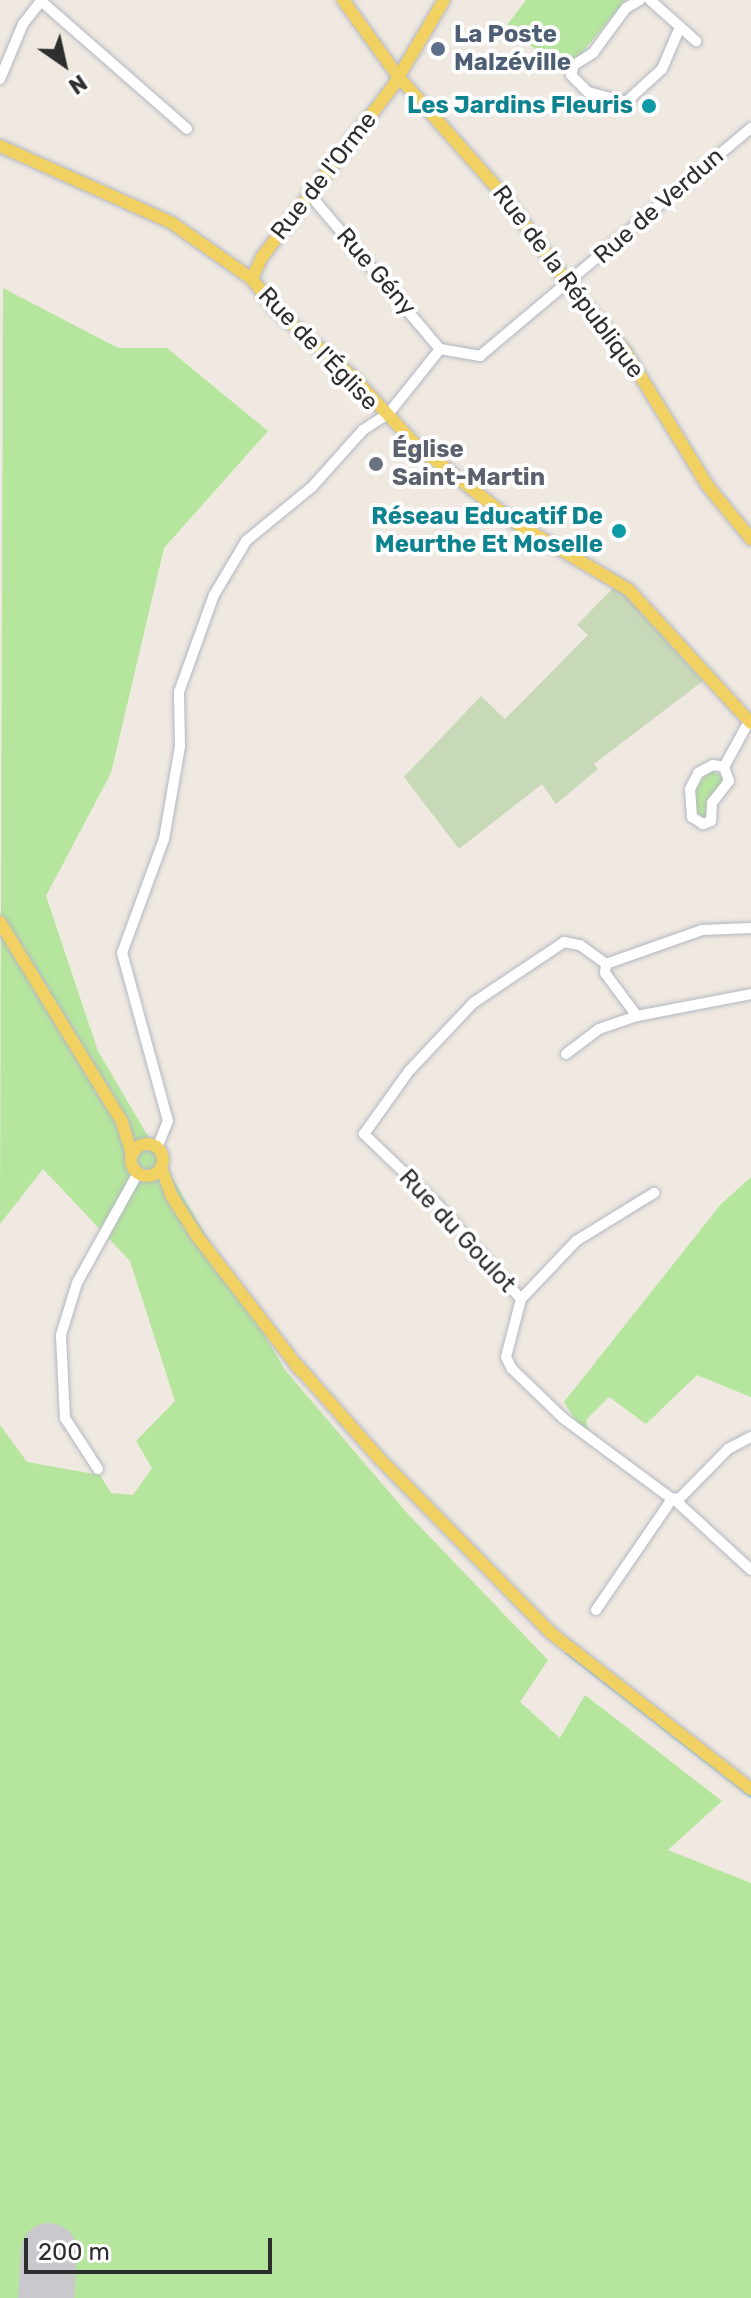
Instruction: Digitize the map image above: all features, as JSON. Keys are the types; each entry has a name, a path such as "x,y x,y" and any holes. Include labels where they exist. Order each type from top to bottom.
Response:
{"main road":[{"name":"Rue de la République","path":"343,0 397,75 504,196 569,285 625,351 707,485 751,539"},
{"name":"Rue de l'Orme","path":"252,279 262,257 311,196 397,75 444,0"},
{"name":"Rue de l'Église","path":"0,146 172,223 252,279 277,311 354,378 383,415 514,522 629,590 750,722"},
{"path":"0,922 122,1122 132,1155 144,1174 171,1195 347,1429 572,1652 751,1789"},
{"path":"122,1122 152,1146 171,1195"},
{"path":"132,1155 152,1146"},
{"path":"144,1174 161,1167"}],"street":[{"path":"640,0 626,8 593,53 574,65 571,75 591,94 626,102 662,69 680,27"},
{"path":"649,0 696,41"},
{"path":"0,79 23,24 42,1 187,129"},
{"name":"Rue de Verdun","path":"440,349 480,356 569,285 675,187 751,128"},
{"name":"Rue Gény","path":"311,196 440,349"},
{"path":"152,1146 168,1121 122,953 164,839 180,746 179,692 214,595 246,541 297,501 363,430 409,392 440,349"},
{"path":"724,767 706,767 693,781 690,811 698,822 711,821 712,803 727,787 724,767 750,722"},
{"path":"637,1016 605,973 606,964 702,930 751,928"},
{"name":"Rue du Goulot","path":"606,964 580,945 564,942 498,981 409,1071 364,1134 438,1205 521,1299 506,1357 512,1369 563,1418 674,1499 751,1570"},
{"path":"566,1054 599,1029 637,1016 751,994"},
{"path":"98,1469 65,1418 61,1335 77,1283 144,1174"},
{"path":"521,1299 576,1241 654,1193"},
{"path":"596,1610 674,1499 728,1449 751,1437"}],"green space":[{"path":"526,0 626,0 564,74 507,25"},
{"path":"3,288 118,348 167,348 268,431 164,548 111,773 46,896 98,1051 285,1370 407,1513 548,1660 520,1702 560,1738 585,1695 722,1801 668,1850 751,1883 751,2298 0,2298 0,1425 27,1462 100,1475 111,1493 133,1495 152,1468 136,1441 175,1401 130,1261 43,1169 0,1224"},
{"path":"616,585 703,681 594,764 598,769 556,804 542,784 459,849 404,777 481,696 505,719 588,635 577,625"},
{"path":"710,769 726,779 705,819 696,816 692,795"},
{"path":"751,1177 751,1397 697,1375 646,1424 609,1397 586,1420 592,1447 564,1402 721,1204"}],"waterway":[{"path":"566,1653 751,1797"}],"runway":[{"path":"46,2298 49,2251"}],"place":[{"name":"La Poste Malzéville","path":"438,49"},
{"name":"Les Jardins Fleuris","path":"649,106"},
{"name":"Église Saint-Martin","path":"376,464"},
{"name":"Réseau Educatif De Meurthe Et Moselle","path":"619,531"}]}
